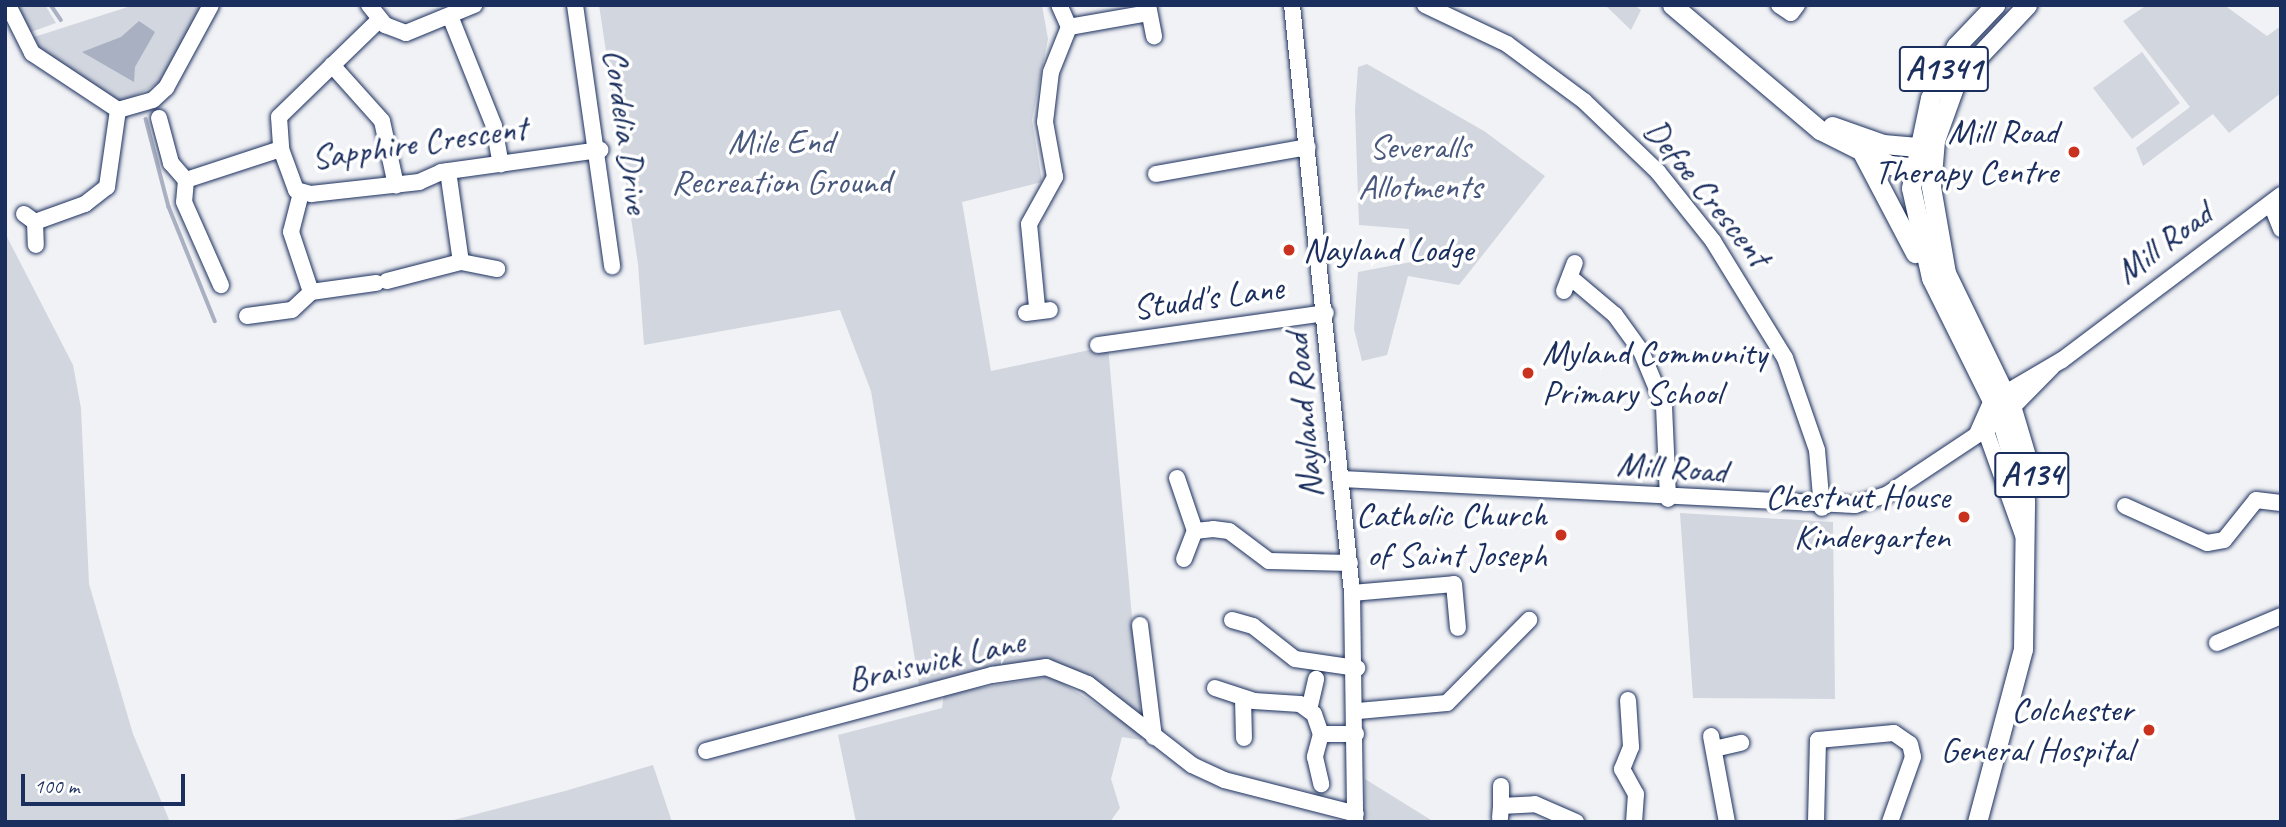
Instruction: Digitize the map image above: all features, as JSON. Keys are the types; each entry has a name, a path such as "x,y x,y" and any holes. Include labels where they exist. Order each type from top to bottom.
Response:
{"main road":[{"name":"A134","path":"1672,5 1791,108 1863,154 1922,169"},
{"name":"A1341","path":"1922,169 1930,98 1956,46 1995,5"},
{"name":"A1341","path":"1925,148 1957,79 2027,5"},
{"name":"A134","path":"1791,108 1875,142 1925,148"},
{"name":"A134","path":"1863,154 1931,278 1995,414"},
{"name":"A134","path":"1922,169 1915,218 1931,278"},
{"name":"A134","path":"1922,169 1945,272 2025,500 2023,649 1977,822"}],"street":[{"path":"118,110 166,88 211,5"},
{"path":"369,5 379,20 406,33 474,5"},
{"name":"Cordelia Drive","path":"575,5 600,150 612,266"},
{"path":"1038,310 1029,224 1031,212 1053,190 1045,122 1051,72 1069,27 1059,5"},
{"name":"Nayland Road","path":"1292,5 1350,563 1357,668 1356,818"},
{"name":"Defoe Crescent","path":"1425,5 1507,44 1584,101 1658,172 1713,241 1790,370 1817,450 1822,508"},
{"path":"1779,5 1791,13 1797,5"},
{"path":"1069,27 1148,9 1154,36"},
{"path":"8,10 32,53 118,110"},
{"path":"450,16 494,126 501,164"},
{"name":"Sapphire Crescent","path":"379,20 281,112 281,149 289,181 301,192 397,185 448,171 600,150"},
{"path":"332,65 382,121 397,185"},
{"path":"36,245 29,218 85,204 107,187 118,110"},
{"path":"159,118 172,163 187,180 184,202 221,285"},
{"path":"1156,174 1308,147"},
{"path":"187,180 281,149"},
{"path":"448,171 461,262"},
{"path":"301,192 292,232 311,292"},
{"path":"2276,200 2281,229"},
{"name":"Mill Road","path":"1342,479 1822,508 1888,494 1995,414 2052,367 2276,200"},
{"path":"247,316 292,310 311,292 382,282 461,262 497,268"},
{"path":"1570,277 1615,315 1641,351 1664,406 1668,499"},
{"name":"Studd's Lane","path":"1098,345 1326,313"},
{"path":"1177,478 1195,531 1184,559"},
{"path":"2125,506 2207,543 2224,540 2256,499 2281,503"},
{"path":"1195,531 1229,531 1256,554 1291,566 1350,563"},
{"path":"1352,593 1454,577 1458,628"},
{"path":"2217,643 2281,616"},
{"path":"1232,620 1253,626 1294,659 1357,668"},
{"path":"1358,711 1447,703 1529,620"},
{"path":"1140,625 1154,737"},
{"name":"Braiswick Lane","path":"706,751 992,675 1046,667 1080,679 1154,737 1224,780 1356,818"},
{"path":"1316,679 1309,710 1321,734 1315,757 1321,785"},
{"path":"1215,688 1243,698 1309,710"},
{"path":"1243,698 1244,738"},
{"path":"1628,701 1631,747 1622,769 1639,806 1634,822"},
{"path":"1815,822 1818,740 1894,733 1910,744 1913,757 1890,822"},
{"path":"1321,734 1356,734"},
{"path":"1727,822 1713,742 1741,743"},
{"path":"1500,786 1500,812 1535,804 1576,822"}],"green space":[{"path":"14,5 45,5 56,23 28,33"},
{"path":"134,5 201,5 163,81 119,104 38,50 31,38"},
{"name":"Mile End Recreation Ground","path":"599,5 1042,5 1048,39 1032,120 1042,182 962,202 991,371 1108,346 1141,719 1086,676 1046,661 919,684 871,391 840,310 644,345 638,264"},
{"path":"1605,5 1634,5 1641,10 1631,30"},
{"path":"2147,5 2224,5 2267,36 2281,26 2281,93 2229,133 2213,114 2143,166 2136,148 2190,107 2123,21"},
{"path":"2142,52 2180,103 2132,139 2093,88"},
{"name":"Severalls Allotments","path":"1367,64 1484,131 1545,176 1459,285 1408,276 1387,355 1362,361 1354,329 1358,272 1411,262 1409,229 1359,225 1355,110 1358,67"},
{"path":"5,233 73,365 81,408 89,584 133,734 170,822 5,822"},
{"path":"1680,513 1833,522 1835,699 1693,698"},
{"path":"1051,676 1142,733 1142,740 1122,737 1111,779 1120,808 1110,822 856,822 838,735 942,708 944,694"},
{"path":"653,765 672,822 446,822 565,791"},
{"path":"1365,779 1431,820 1435,822 1364,822"}],"water":[{"path":"139,21 155,32 135,67 134,82 82,52 121,37"}],"waterway":[{"path":"51,5 61,20"},
{"path":"146,119 169,207 215,321"}],"place":[{"name":"Mill Road Therapy Centre","path":"2074,152"},
{"name":"Nayland Lodge","path":"1289,250"},
{"name":"Myland Community Primary School","path":"1528,373"},
{"name":"Chestnut House Kindergarten","path":"1964,517"},
{"name":"Catholic Church of Saint Joseph","path":"1561,535"},
{"name":"Colchester General Hospital","path":"2149,730"}]}
